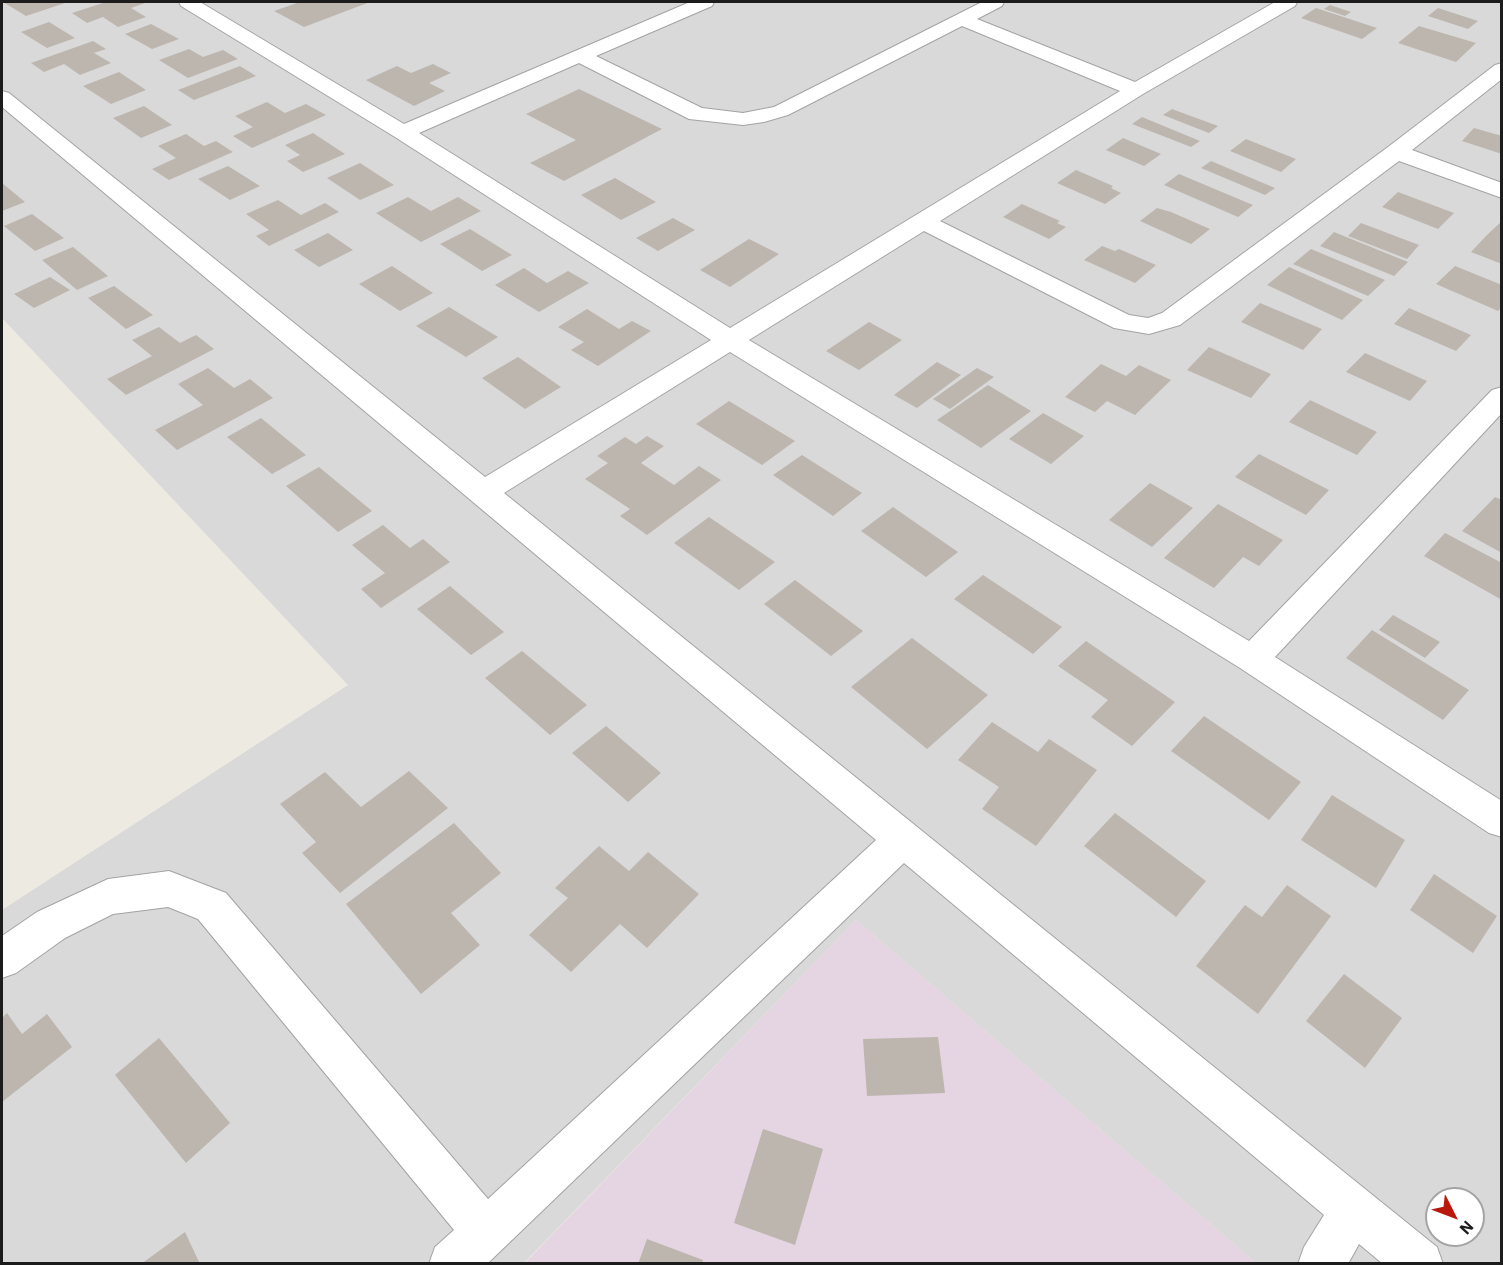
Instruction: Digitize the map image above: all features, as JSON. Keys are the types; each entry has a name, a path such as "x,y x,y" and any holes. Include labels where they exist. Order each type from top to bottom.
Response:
{"street":[{"path":"188,2 403,132 728,339 1252,659 1502,821"},
{"path":"403,132 705,2"},
{"path":"580,56 698,114 742,119 781,111 995,2"},
{"path":"483,492 728,339 924,222 1136,90 1288,2"},
{"path":"961,19 1136,90"},
{"path":"924,222 1123,322 1149,326 1171,319 1396,152 1502,69"},
{"path":"2,97 1420,1263"},
{"path":"1396,152 1502,191"},
{"path":"1252,659 1502,396"},
{"path":"452,1263 903,839"},
{"path":"2,959 51,925 108,897 169,889 212,906 486,1232"},
{"path":"1321,1263 1354,1209"}],"shaded area":[{"path":"2,2 1501,2 1501,1263 1256,1263 856,920 524,1263 2,1263 2,910 348,685 2,318"},
{"path":"856,920 1256,1263 524,1264"}],"building":[{"path":"3,2 68,2 26,16"},
{"path":"106,2 148,2 131,8 146,17 118,27 103,17 87,23 72,13"},
{"path":"300,2 370,2 304,27 274,11"},
{"path":"1330,5 1351,12 1345,16 1324,9"},
{"path":"1316,8 1377,28 1362,39 1301,18"},
{"path":"1438,8 1478,21 1468,29 1428,16"},
{"path":"49,22 75,38 47,48 21,32"},
{"path":"151,24 179,39 152,49 125,34"},
{"path":"1419,26 1476,43 1456,62 1398,43"},
{"path":"93,41 106,49 94,53 111,63 80,75 64,64 44,72 31,63"},
{"path":"189,49 203,57 223,50 238,59 188,78 159,60"},
{"path":"433,64 451,73 429,83 445,91 414,106 366,80 397,66 411,73"},
{"path":"240,66 256,76 194,100 178,90"},
{"path":"119,72 146,90 111,104 83,86"},
{"path":"579,89 662,129 564,181 530,163 576,140 526,114"},
{"path":"267,102 285,113 306,104 326,115 252,148 233,136 253,127 235,116"},
{"path":"144,106 172,125 141,138 113,118"},
{"path":"1172,109 1218,126 1209,133 1163,115"},
{"path":"1142,117 1200,141 1191,147 1132,124"},
{"path":"1474,128 1502,136 1502,154 1462,141"},
{"path":"313,133 345,154 303,172 287,161 300,155 285,145"},
{"path":"186,134 204,146 216,141 233,152 169,180 152,169 176,158 158,146"},
{"path":"1123,138 1161,154 1144,166 1106,150"},
{"path":"1246,139 1296,159 1281,172 1230,151"},
{"path":"1211,161 1275,188 1265,195 1201,168"},
{"path":"360,163 394,185 360,200 327,178"},
{"path":"228,166 260,186 230,200 198,179"},
{"path":"1076,170 1113,186 1111,188 1121,193 1105,204 1057,183"},
{"path":"1179,174 1253,205 1238,217 1164,185"},
{"path":"615,178 656,202 621,220 581,195"},
{"path":"2,183 25,202 2,211"},
{"path":"1398,192 1454,213 1438,229 1382,207"},
{"path":"408,197 431,211 458,197 481,211 421,242 376,213"},
{"path":"278,200 301,215 325,203 339,212 269,246 256,236 269,230 246,214"},
{"path":"1022,204 1060,221 1057,223 1066,227 1049,239 1003,217"},
{"path":"1157,208 1210,229 1191,244 1140,221"},
{"path":"32,214 64,238 35,251 4,226"},
{"path":"673,218 695,230 658,251 636,238"},
{"path":"1502,221 1502,264 1471,252 1487,235"},
{"path":"1361,223 1419,245 1407,259 1348,236"},
{"path":"470,229 512,255 482,271 440,244"},
{"path":"1334,232 1408,262 1394,276 1320,246"},
{"path":"328,233 353,250 319,267 294,250"},
{"path":"749,239 779,254 730,287 700,270"},
{"path":"1102,246 1115,251 1119,249 1156,265 1135,283 1084,260"},
{"path":"73,247 108,276 77,290 42,260"},
{"path":"1311,249 1385,280 1368,296 1293,264"},
{"path":"392,266 433,293 400,311 359,284"},
{"path":"1455,266 1502,285 1502,307 1498,311 1436,284"},
{"path":"1289,267 1363,300 1342,320 1267,285"},
{"path":"524,268 547,283 568,271 589,283 539,312 495,285"},
{"path":"50,277 70,290 34,308 14,294"},
{"path":"114,286 153,315 126,329 88,298"},
{"path":"1260,303 1322,329 1303,350 1241,322"},
{"path":"449,307 498,337 466,357 416,326"},
{"path":"1409,308 1471,335 1456,351 1394,324"},
{"path":"587,309 619,329 632,321 651,331 598,366 571,350 584,342 558,327"},
{"path":"869,322 902,340 859,370 826,351"},
{"path":"159,327 180,343 196,335 214,349 126,395 107,379 152,356 132,340"},
{"path":"1209,347 1271,374 1251,398 1187,370"},
{"path":"1365,353 1427,381 1410,401 1346,372"},
{"path":"518,357 561,387 525,409 482,378"},
{"path":"937,362 961,375 917,408 894,395"},
{"path":"1101,364 1126,376 1139,365 1171,380 1135,415 1107,401 1095,412 1065,397"},
{"path":"208,368 234,388 250,379 273,398 177,450 155,430 203,405 178,384"},
{"path":"977,368 994,377 950,409 933,399"},
{"path":"988,385 1031,411 981,448 937,420"},
{"path":"1310,400 1377,432 1357,455 1289,422"},
{"path":"729,401 795,441 762,465 696,424"},
{"path":"1043,413 1084,436 1051,464 1009,439"},
{"path":"261,418 306,455 272,474 227,437"},
{"path":"647,436 664,446 641,463 674,485 699,466 721,480 647,535 620,516 630,509 585,479 608,463 597,456 625,437 636,444"},
{"path":"1259,454 1329,490 1306,515 1235,477"},
{"path":"802,455 862,493 833,516 773,475"},
{"path":"319,467 372,511 338,532 286,486"},
{"path":"1150,483 1193,508 1152,547 1109,520"},
{"path":"1495,497 1502,500 1502,553 1462,531"},
{"path":"1218,504 1283,540 1259,566 1243,557 1214,588 1164,558"},
{"path":"893,507 958,552 926,577 861,531"},
{"path":"709,517 775,562 739,590 674,543"},
{"path":"383,525 410,548 423,539 450,562 381,608 361,589 385,573 352,545"},
{"path":"1445,533 1502,563 1502,600 1424,556"},
{"path":"983,575 1062,627 1033,654 954,599"},
{"path":"795,580 863,631 831,656 764,604"},
{"path":"450,586 504,632 471,655 417,609"},
{"path":"1393,615 1440,642 1425,658 1379,630"},
{"path":"1372,630 1469,690 1443,720 1346,658"},
{"path":"912,638 988,695 927,749 851,687"},
{"path":"1086,641 1175,702 1132,746 1091,717 1108,700 1058,666"},
{"path":"522,651 587,705 550,735 485,678"},
{"path":"1204,716 1301,782 1269,820 1171,751"},
{"path":"992,722 1038,752 1049,739 1097,770 1036,846 982,809 999,787 958,760"},
{"path":"606,726 661,773 628,802 572,753"},
{"path":"409,771 448,808 340,893 302,853 316,842 280,804 325,772 361,807"},
{"path":"1332,795 1405,840 1376,888 1301,840"},
{"path":"1115,813 1206,881 1176,917 1084,846"},
{"path":"454,823 501,873 451,913 480,945 421,994 346,904"},
{"path":"599,846 629,871 648,852 699,894 647,948 620,924 571,972 529,935 568,898 555,888"},
{"path":"1434,874 1497,916 1473,953 1410,910"},
{"path":"1287,885 1331,916 1258,1014 1196,966 1245,905 1262,917"},
{"path":"1344,974 1402,1018 1365,1068 1306,1021"},
{"path":"7,1013 22,1034 47,1014 72,1047 2,1102 2,1018"},
{"path":"938,1037 945,1093 867,1096 863,1039"},
{"path":"159,1038 230,1123 186,1163 115,1075"},
{"path":"763,1129 823,1149 795,1245 734,1223"},
{"path":"185,1232 200,1264 141,1264"},
{"path":"647,1239 703,1260 702,1264 638,1264"}]}
